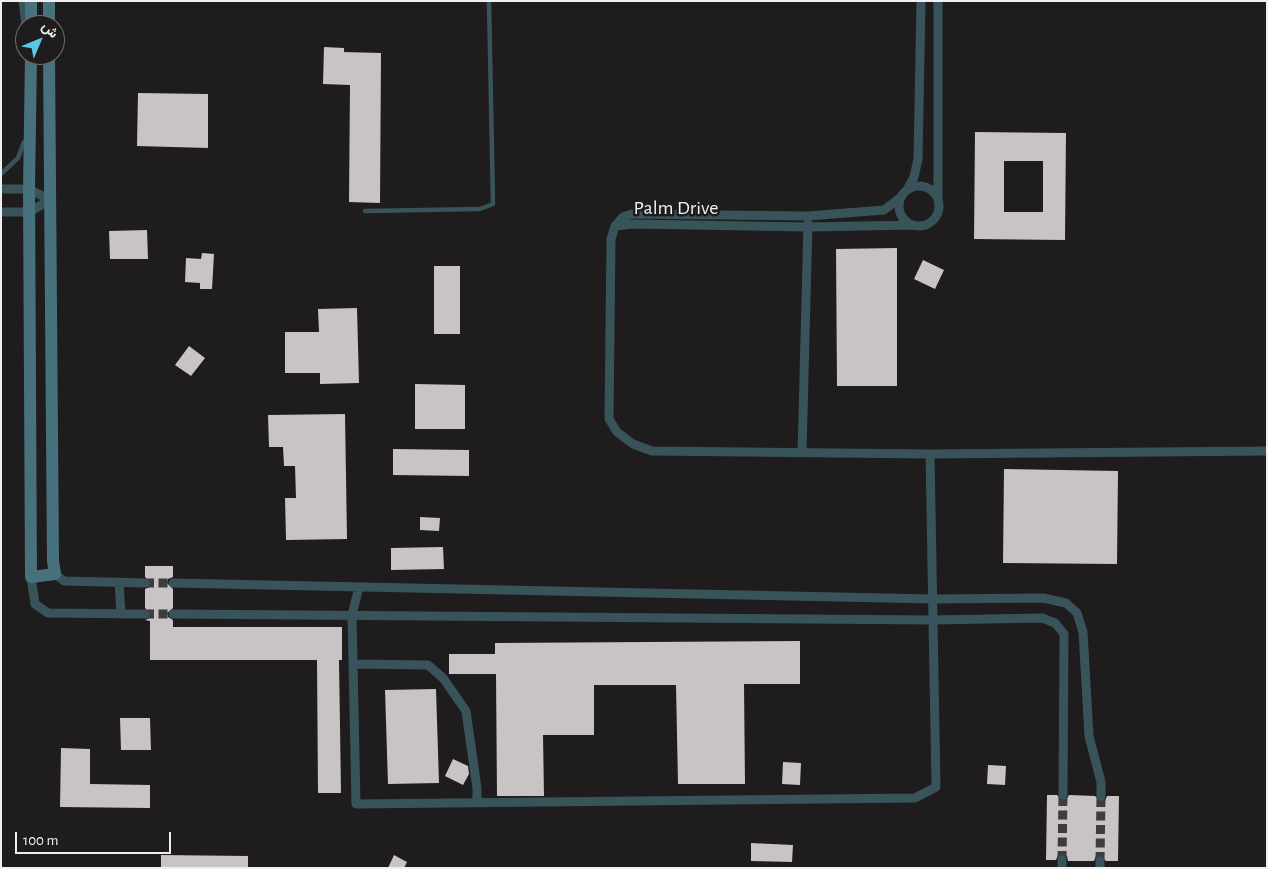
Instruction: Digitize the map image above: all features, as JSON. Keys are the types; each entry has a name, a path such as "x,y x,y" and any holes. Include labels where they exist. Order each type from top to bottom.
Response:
{"main road":[{"path":"31,15 32,1"},
{"path":"49,1 49,15"},
{"path":"30,65 31,577 55,574 53,542 49,65"}],"street":[{"path":"23,1 25,15"},
{"name":"Palm Drive","path":"615,226 623,216 632,214 808,216 884,210 907,190 914,177 918,159 921,1"},
{"name":"Palm Drive","path":"615,226 634,224 808,227 927,225 937,217 940,206 938,198 938,1"},
{"path":"907,190 919,186 929,188 938,198"},
{"path":"1,189 29,189 50,200"},
{"path":"901,197 899,209 904,220 913,225"},
{"path":"1,212 29,212 50,200"},
{"path":"802,453 808,216"},
{"path":"615,226 610,239 608,419 617,432 633,444 652,451 930,454 1267,451"},
{"path":"359,587 352,615 356,804 915,798 936,787 930,454"},
{"path":"55,574 64,580 145,583"},
{"path":"31,577 35,604 48,613 145,614"},
{"path":"119,582 121,614"},
{"path":"173,584 933,599 1043,598 1066,603 1077,613 1083,632 1089,736 1101,782 1101,796"},
{"path":"173,614 933,620 1042,618 1055,623 1064,634 1063,795"},
{"path":"353,664 428,665 443,678 466,711 477,788 477,802"}],"lane":[{"path":"365,211 480,209 493,204 488,1"},
{"path":"1,174 18,158 24,144 25,99 30,81"}],"building":[{"path":"324,47 344,48 344,52 381,53 380,203 349,202 350,85 323,84"},
{"path":"138,93 208,94 208,148 137,146"},
{"path":"975,132 1066,133 1065,240 974,239","holes":["1004,161 1043,161 1043,212 1004,212"]},
{"path":"147,230 148,259 110,259 109,231"},
{"path":"897,248 897,386 837,386 836,249"},
{"path":"202,253 214,254 212,289 200,289 200,283 185,282 186,258 201,259"},
{"path":"923,260 944,270 935,289 914,279"},
{"path":"434,266 460,266 460,334 434,334"},
{"path":"357,308 359,383 320,384 320,373 285,373 285,332 319,332 318,309"},
{"path":"189,346 205,358 191,376 175,365"},
{"path":"415,384 465,385 465,429 415,429"},
{"path":"345,414 347,539 286,540 285,498 296,498 295,466 284,466 283,447 269,447 268,415"},
{"path":"393,449 469,450 469,476 393,475"},
{"path":"1004,469 1118,471 1117,564 1003,563"},
{"path":"420,517 440,518 439,531 420,530"},
{"path":"443,547 444,569 391,570 391,548"},
{"path":"145,566 173,566 173,577 168,579 167,583 173,589 173,608 167,613 168,617 173,620 173,627 342,627 342,660 339,660 341,793 318,793 317,660 150,660 150,621 145,620 150,618 151,614 145,608 145,589 150,587 151,583 145,577"},
{"path":"800,641 800,684 744,684 745,784 678,784 676,685 594,685 594,735 543,735 544,796 497,796 496,674 449,674 449,654 495,654 495,643"},
{"path":"436,689 439,783 388,784 385,690"},
{"path":"120,718 150,718 151,750 121,750"},
{"path":"61,748 90,749 90,784 150,785 150,808 60,807"},
{"path":"453,759 468,766 469,774 463,785 445,776"},
{"path":"783,762 801,763 800,785 782,784"},
{"path":"988,765 1006,766 1005,785 987,784"},
{"path":"1047,795 1057,795 1062,801 1066,800 1069,795 1095,796 1101,802 1105,801 1107,796 1119,796 1118,861 1106,861 1100,855 1096,856 1094,861 1068,861 1067,856 1062,854 1058,855 1056,860 1046,860"},
{"path":"751,843 793,845 792,862 751,861"},
{"path":"161,855 248,856 248,868 161,868"},
{"path":"394,855 407,862 404,868 388,868"}],"tunnel":[{"path":"145,583 173,583"},
{"path":"145,614 173,614"},
{"path":"1062,860 1063,795"},
{"path":"1100,861 1101,796"}]}
